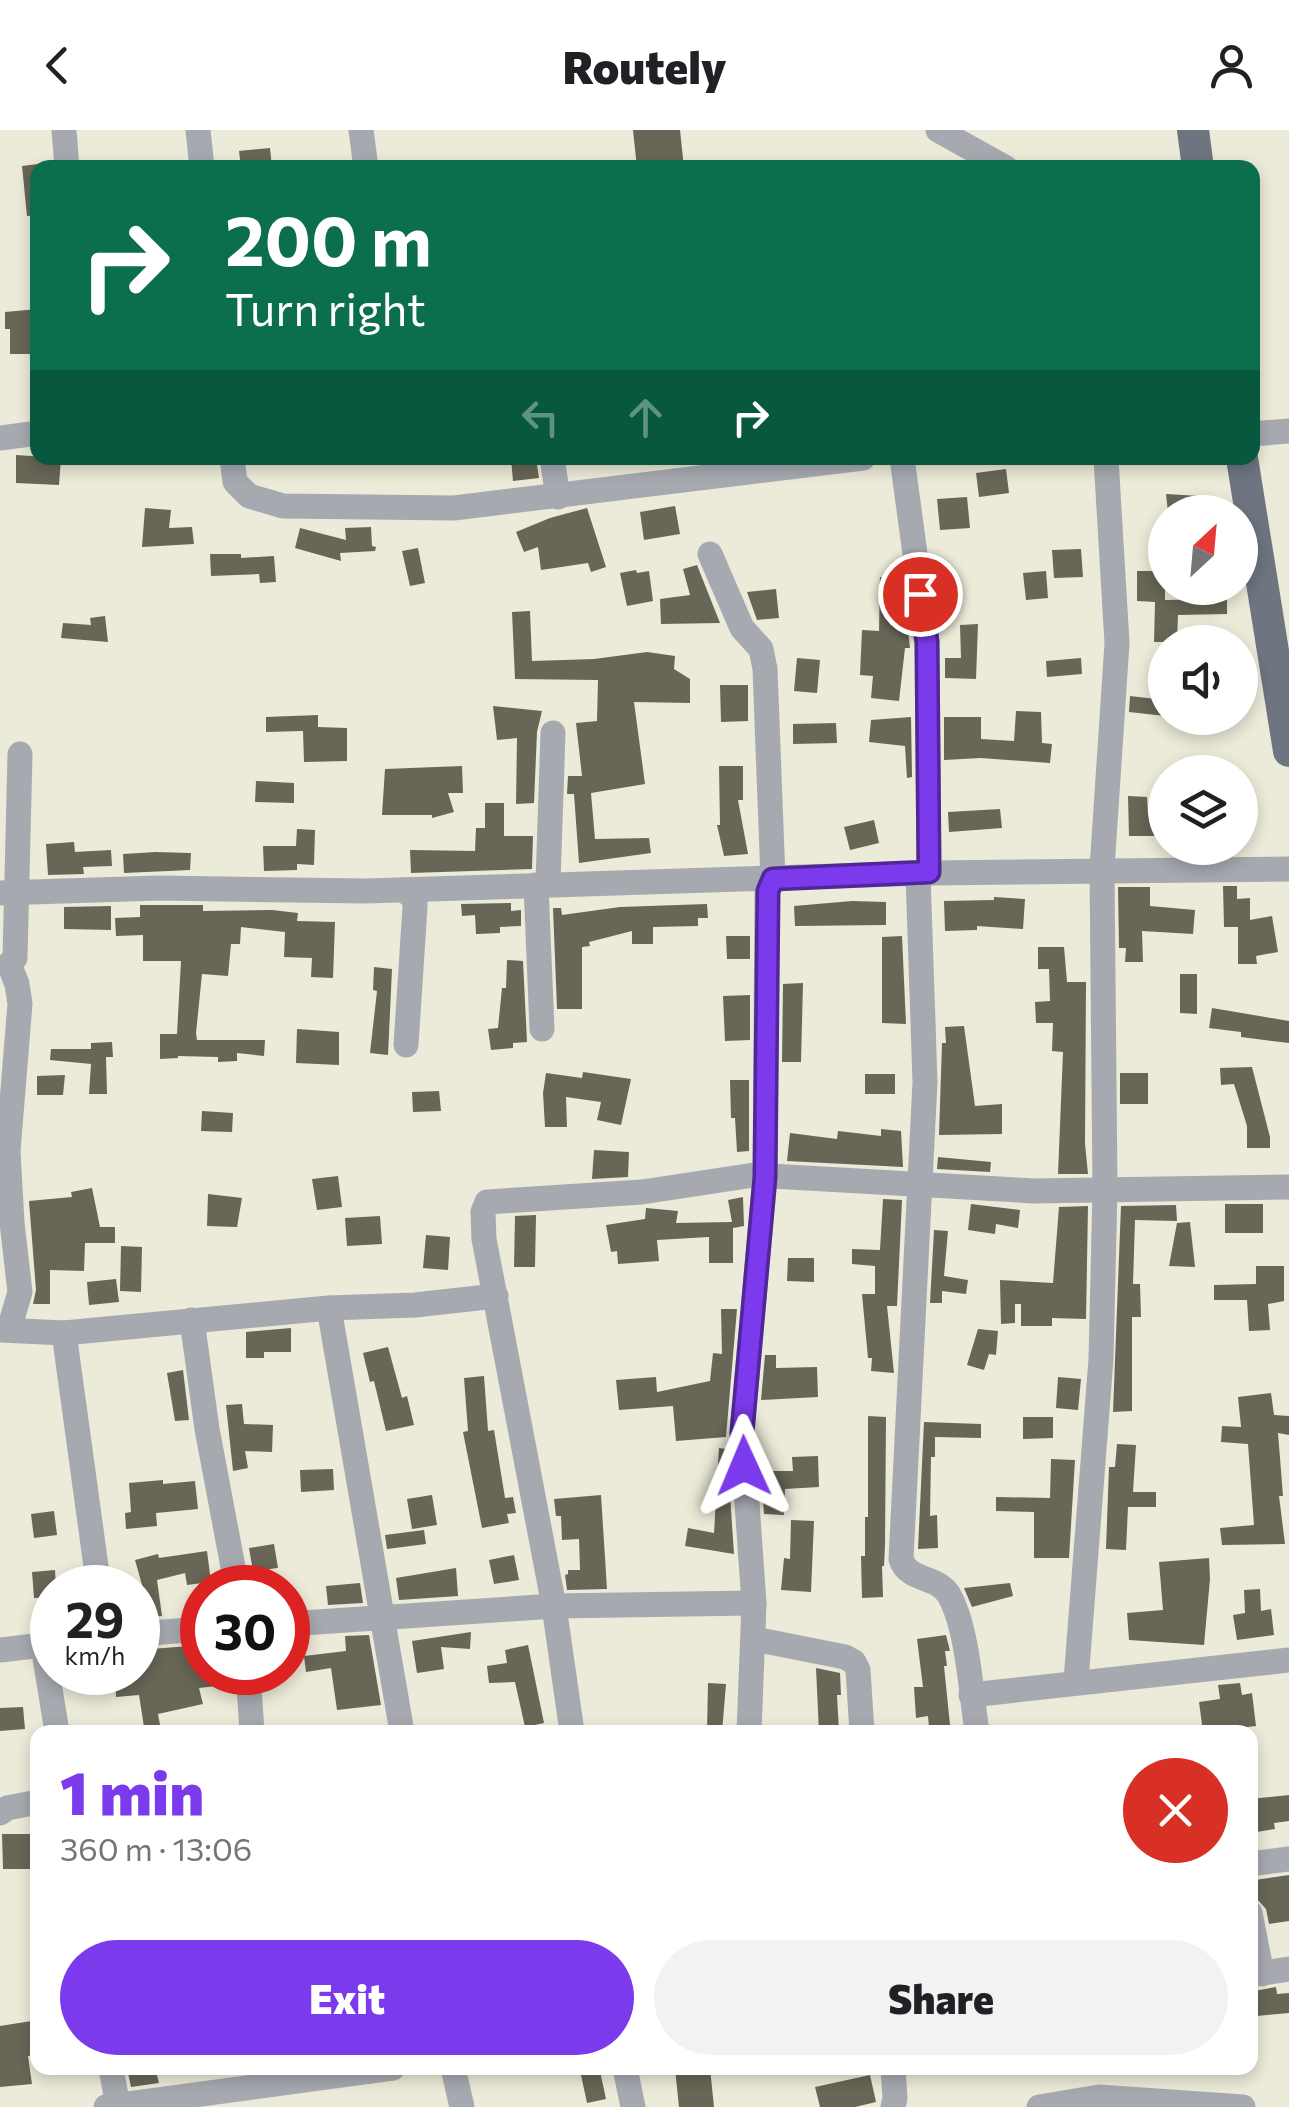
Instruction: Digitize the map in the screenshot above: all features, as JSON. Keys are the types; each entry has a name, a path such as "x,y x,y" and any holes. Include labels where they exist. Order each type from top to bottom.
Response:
{"main road":[{"path":"1193,130 1197,160"},
{"path":"1243,465 1289,751"}],"street":[{"path":"64,130 66,160"},
{"path":"198,130 201,160"},
{"path":"361,130 365,160"},
{"path":"938,130 992,160"},
{"path":"1260,433 1289,431"},
{"path":"0,438 30,434"},
{"path":"233,465 236,482 250,496 283,506 454,508 808,465"},
{"path":"553,465 558,497"},
{"path":"903,465 927,642 926,1082 901,1559 911,1574 940,1585 950,1598 961,1634 976,1725"},
{"path":"1076,1681 1100,1360 1105,1190 1102,869 1117,643 1106,465"},
{"path":"710,554 742,628 761,649 765,669 773,879 768,891 765,1177 742,1432 754,1603 749,1725"},
{"path":"542,1029 542,884 553,733"},
{"path":"20,754 8,893 14,958 9,964 18,984 20,1004 8,1151 20,1292 4,1330 64,1334 496,1296"},
{"path":"8,893 159,888 404,890 924,873 1289,869"},
{"path":"404,890 414,899 415,907 406,1045"},
{"path":"571,1725 554,1606 484,1239 482,1212 486,1202 608,1196 733,1176 1105,1190 1289,1187"},
{"path":"329,1308 401,1725"},
{"path":"192,1320 210,1448 233,1565"},
{"path":"64,1334 96,1565"},
{"path":"310,1623 554,1606 754,1603"},
{"path":"754,1639 854,1662 858,1670 862,1725"},
{"path":"0,1650 30,1647"},
{"path":"971,1695 1289,1660"},
{"path":"53,1695 56,1725"},
{"path":"250,1695 252,1725"},
{"path":"0,1813 30,1804"},
{"path":"1258,1863 1289,1859"},
{"path":"1258,1975 1289,1969"},
{"path":"112,2075 114,2106 352,2075"},
{"path":"455,2075 462,2107"},
{"path":"626,2075 633,2107"},
{"path":"892,2107 893,2075"},
{"path":"1038,2107 1099,2097 1243,2107"}],"building":[{"path":"633,130 680,130 683,160 636,160"},
{"path":"270,148 271,160 240,160 239,151"},
{"path":"30,165 30,216 27,216 22,166"},
{"path":"30,310 30,354 10,354 5,312"},
{"path":"16,455 30,456 30,465 60,465 59,485 16,483"},
{"path":"512,465 537,465 539,478 513,481"},
{"path":"1006,469 1009,493 979,497 976,473"},
{"path":"967,497 970,528 940,530 937,499"},
{"path":"675,506 680,534 644,540 640,512"},
{"path":"145,508 171,510 169,528 192,527 194,544 142,547"},
{"path":"587,508 606,567 591,572 588,563 541,570 538,547 524,552 516,532"},
{"path":"371,527 375,551 340,553 341,561 295,548 300,528 346,540 345,528"},
{"path":"418,548 425,583 410,586 402,551"},
{"path":"1081,549 1083,577 1054,578 1052,550"},
{"path":"210,554 241,554 241,558 274,556 276,582 260,583 259,574 211,576"},
{"path":"697,565 720,623 661,624 660,599 690,595 683,569"},
{"path":"649,571 653,601 627,606 620,573"},
{"path":"1046,571 1048,598 1026,600 1023,573"},
{"path":"1137,571 1148,571 1148,602 1137,601"},
{"path":"880,577 898,578 898,597 904,596 910,648 905,648 899,701 871,698 873,676 860,675 862,630 879,631"},
{"path":"776,589 779,618 757,620 747,592"},
{"path":"1155,605 1227,605 1227,614 1178,615 1178,625 1154,625"},
{"path":"530,611 532,661 647,652 675,656 674,669 690,679 690,703 634,702 645,784 591,793 595,839 649,838 651,853 579,863 574,794 567,794 568,776 582,776 576,723 597,721 598,680 515,679 512,612"},
{"path":"105,616 108,642 61,638 63,623 91,625 90,618"},
{"path":"978,624 976,679 945,678 945,658 961,658 960,625"},
{"path":"797,658 820,660 817,693 794,691"},
{"path":"1081,658 1082,674 1047,677 1046,661"},
{"path":"720,685 748,685 748,721 721,722"},
{"path":"1130,696 1148,698 1148,714 1129,712"},
{"path":"493,706 542,711 537,732 534,803 516,804 517,738 497,740"},
{"path":"1016,711 1041,712 1042,743 1052,744 1050,763 981,758 944,760 944,717 981,717 981,739 1014,741"},
{"path":"318,715 318,727 347,728 347,761 304,762 303,731 266,732 266,717"},
{"path":"911,717 912,777 907,778 905,746 869,742 871,720"},
{"path":"836,723 837,743 793,744 793,724"},
{"path":"462,766 463,793 448,793 454,812 432,818 382,815 385,769"},
{"path":"719,766 743,766 743,800 738,800 748,854 724,856 717,825"},
{"path":"256,781 294,783 294,803 255,802"},
{"path":"1128,796 1147,797 1148,836 1129,836"},
{"path":"485,803 504,803 504,836 533,836 532,869 411,873 410,850 475,851 476,828 485,828"},
{"path":"1000,809 1002,828 949,832 948,812"},
{"path":"874,820 879,843 850,850 844,827"},
{"path":"297,829 315,830 314,865 297,864 297,870 264,871 263,846 296,846"},
{"path":"74,842 75,852 111,850 112,866 83,867 84,874 48,875 46,844"},
{"path":"191,853 190,870 124,873 123,854"},
{"path":"1223,886 1237,886 1237,899 1250,898 1250,920 1272,916 1278,952 1256,956 1257,964 1238,964 1238,927 1224,927"},
{"path":"1118,887 1150,887 1150,906 1195,910 1193,934 1142,931 1143,962 1125,962 1126,948 1119,948"},
{"path":"1025,899 1023,929 977,926 977,930 945,931 944,901"},
{"path":"886,902 886,925 795,926 794,906"},
{"path":"511,903 511,911 521,910 521,926 500,927 500,933 476,934 475,915 462,916 461,904"},
{"path":"707,904 708,918 698,918 698,926 653,927 653,944 632,944 632,931 589,942 590,946 582,947 582,1009 557,1009 553,908 561,908 562,915 620,907"},
{"path":"140,905 203,905 203,911 272,910 298,913 297,921 335,922 333,978 311,977 312,958 284,957 285,932 241,927 240,944 231,944 228,976 202,974 197,1040 265,1040 264,1056 237,1053 237,1061 218,1062 218,1057 160,1059 160,1034 177,1034 181,961 143,961 143,935 116,936 115,918 140,917"},
{"path":"111,906 111,930 64,929 64,907"},
{"path":"726,936 750,936 750,959 727,959"},
{"path":"902,936 906,1024 882,1023 882,937"},
{"path":"1038,947 1064,947 1067,982 1086,982 1088,1174 1058,1174 1063,1052 1052,1051 1053,1023 1036,1023 1035,1002 1050,1001 1049,969 1038,969"},
{"path":"507,960 523,961 527,1042 491,1050 488,1029 498,1028"},
{"path":"374,967 392,969 388,1055 370,1053 377,991 373,990"},
{"path":"1180,974 1197,974 1197,1014 1180,1013"},
{"path":"803,983 801,1062 782,1062 783,984"},
{"path":"750,995 750,1040 725,1041 723,996"},
{"path":"1212,1008 1289,1021 1289,1043 1209,1028"},
{"path":"964,1026 975,1106 1002,1104 1002,1134 939,1135 945,1027"},
{"path":"297,1029 339,1032 339,1065 296,1063"},
{"path":"112,1042 113,1057 106,1057 107,1094 89,1094 91,1064 50,1060 51,1049 91,1049 91,1043"},
{"path":"1252,1067 1270,1148 1247,1148 1247,1126 1234,1084 1221,1085 1220,1068"},
{"path":"583,1072 631,1079 621,1125 597,1120 601,1102 566,1097 567,1127 545,1127 546,1073 582,1078"},
{"path":"1120,1073 1148,1073 1148,1104 1120,1104"},
{"path":"865,1074 895,1074 895,1094 865,1094"},
{"path":"65,1075 63,1095 37,1095 37,1076"},
{"path":"730,1080 749,1080 749,1151 737,1152"},
{"path":"439,1091 441,1111 413,1112 412,1092"},
{"path":"202,1111 233,1113 232,1132 201,1131"},
{"path":"881,1129 901,1131 903,1167 787,1161 790,1133 837,1139 838,1131 881,1136"},
{"path":"594,1150 629,1152 628,1177 592,1179"},
{"path":"938,1157 991,1162 990,1172 937,1169"},
{"path":"338,1176 342,1207 317,1210 312,1179"},
{"path":"92,1188 100,1227 115,1227 115,1243 85,1243 84,1271 50,1270 50,1304 33,1304 36,1290 29,1201 72,1197 71,1192"},
{"path":"208,1194 242,1198 237,1227 207,1226"},
{"path":"743,1197 744,1226 733,1228 733,1263 709,1263 709,1237 657,1240 659,1261 618,1264 617,1251 611,1252 606,1225 645,1219 646,1208 678,1211 676,1223 732,1222 728,1200"},
{"path":"883,1199 902,1200 897,1306 887,1306 894,1373 871,1371 872,1358 868,1358 862,1294 875,1294 875,1266 852,1264 852,1249 880,1250"},
{"path":"971,1204 1020,1210 1018,1228 996,1224 995,1234 968,1230"},
{"path":"1225,1204 1263,1204 1263,1233 1225,1233"},
{"path":"1176,1205 1177,1221 1135,1220 1133,1284 1140,1284 1141,1317 1132,1317 1132,1411 1113,1412 1121,1206"},
{"path":"1088,1206 1086,1319 1052,1318 1052,1326 1021,1326 1021,1304 1015,1304 1015,1323 1001,1324 1000,1280 1053,1283 1059,1207"},
{"path":"536,1215 535,1267 514,1267 515,1216"},
{"path":"380,1216 382,1244 347,1246 345,1218"},
{"path":"1190,1222 1195,1267 1169,1266 1177,1223"},
{"path":"934,1230 948,1231 944,1276 968,1280 966,1294 942,1291 942,1303 930,1303"},
{"path":"426,1235 450,1237 448,1270 423,1268"},
{"path":"121,1246 142,1247 141,1292 120,1291"},
{"path":"788,1258 814,1258 814,1282 787,1281"},
{"path":"1256,1266 1284,1266 1284,1301 1268,1304 1270,1330 1249,1331 1247,1300 1214,1300 1214,1285 1256,1284"},
{"path":"116,1279 119,1302 89,1305 87,1282"},
{"path":"721,1309 737,1309 726,1437 676,1441 673,1406 619,1410 616,1380 656,1377 657,1392 710,1381 713,1353 722,1354"},
{"path":"291,1328 291,1352 264,1352 264,1358 246,1358 246,1332"},
{"path":"978,1329 998,1331 996,1355 989,1354 984,1370 967,1365"},
{"path":"388,1347 414,1425 386,1431 363,1353"},
{"path":"765,1355 776,1355 776,1368 817,1367 818,1397 761,1400"},
{"path":"183,1370 189,1420 175,1421 167,1373"},
{"path":"484,1376 488,1431 494,1430 505,1498 513,1497 516,1513 507,1514 509,1523 482,1528 463,1432 468,1431 464,1378"},
{"path":"1058,1377 1081,1379 1078,1410 1056,1408"},
{"path":"1271,1393 1274,1415 1289,1416 1289,1435 1278,1433 1285,1544 1222,1545 1220,1528 1254,1525 1248,1444 1221,1442 1222,1426 1241,1427 1238,1397"},
{"path":"242,1404 244,1424 273,1425 272,1452 245,1451 248,1468 233,1471 226,1405"},
{"path":"868,1416 886,1417 885,1545 883,1597 862,1598 861,1556 865,1556 868,1517"},
{"path":"1023,1417 1053,1417 1053,1438 1023,1439"},
{"path":"924,1422 981,1424 981,1438 935,1437 930,1516 937,1515 938,1548 918,1549"},
{"path":"1117,1444 1136,1445 1133,1492 1156,1492 1156,1507 1128,1507 1126,1550 1106,1549 1109,1467 1115,1467"},
{"path":"719,1448 727,1449 734,1554 685,1546 688,1528 714,1533"},
{"path":"818,1456 819,1487 785,1489 784,1515 764,1514 761,1471 793,1471 792,1457"},
{"path":"1051,1459 1075,1460 1069,1558 1034,1558 1034,1512 996,1511 996,1497 1050,1498"},
{"path":"333,1469 334,1490 301,1492 300,1470"},
{"path":"163,1480 163,1484 195,1481 198,1509 156,1513 157,1526 126,1529 125,1513 131,1512 129,1483"},
{"path":"432,1495 437,1525 412,1529 407,1499"},
{"path":"601,1495 607,1589 567,1590 568,1570 580,1570 579,1539 562,1540 561,1516 556,1516 554,1499"},
{"path":"54,1511 57,1535 34,1538 31,1514"},
{"path":"791,1520 814,1521 811,1592 781,1590 784,1558 790,1559"},
{"path":"424,1530 426,1544 387,1549 385,1535"},
{"path":"274,1544 278,1565 252,1565 249,1548"},
{"path":"207,1551 209,1565 180,1565 180,1574 160,1579 160,1565 136,1565 135,1560 158,1554 159,1558"},
{"path":"514,1555 519,1580 494,1584 489,1560"},
{"path":"1209,1558 1204,1645 1129,1640 1127,1613 1163,1610 1159,1562"},
{"path":"456,1568 458,1596 399,1600 396,1578"},
{"path":"360,1583 363,1603 328,1605 326,1586"},
{"path":"1010,1583 1013,1596 972,1607 964,1588"},
{"path":"1260,1589 1261,1611 1271,1609 1274,1635 1237,1640 1233,1615 1245,1613 1244,1590"},
{"path":"471,1632 470,1649 441,1647 444,1669 417,1673 412,1641"},
{"path":"369,1635 381,1705 337,1710 331,1668 310,1671 310,1655 346,1651 345,1636"},
{"path":"946,1635 950,1651 945,1651 944,1666 950,1725 929,1725 928,1716 916,1718 914,1687 923,1687 917,1639"},
{"path":"528,1645 544,1723 525,1725 515,1682 489,1683 487,1666 507,1663 505,1650"},
{"path":"180,1647 180,1695 201,1695 203,1704 158,1714 160,1725 144,1725 139,1695 160,1695 160,1648"},
{"path":"816,1668 840,1673 839,1725 819,1725"},
{"path":"708,1683 726,1684 723,1725 707,1725"},
{"path":"1240,1683 1242,1695 1252,1693 1256,1725 1202,1725 1199,1702 1220,1699 1218,1685"},
{"path":"23,1707 25,1729 0,1731 0,1708"},
{"path":"1289,1795 1289,1821 1274,1823 1275,1829 1258,1832 1258,1798"},
{"path":"2,1834 30,1834 30,1869 3,1869"},
{"path":"1289,1875 1289,1921 1269,1924 1266,1909 1258,1900 1258,1880"},
{"path":"1276,1987 1277,1994 1289,1993 1289,2013 1258,2016 1258,1990"},
{"path":"30,2021 28,2056 32,2084 0,2087 0,2026"},
{"path":"128,2075 157,2075 159,2083 131,2087"},
{"path":"581,2075 601,2075 606,2099 587,2103"},
{"path":"676,2075 711,2075 714,2107 679,2107"},
{"path":"870,2075 876,2102 855,2107 820,2107 815,2087"}],"route":[{"path":"744,1466 742,1432 765,1177 768,891 773,879 929,872 927,642 920,594"}]}
